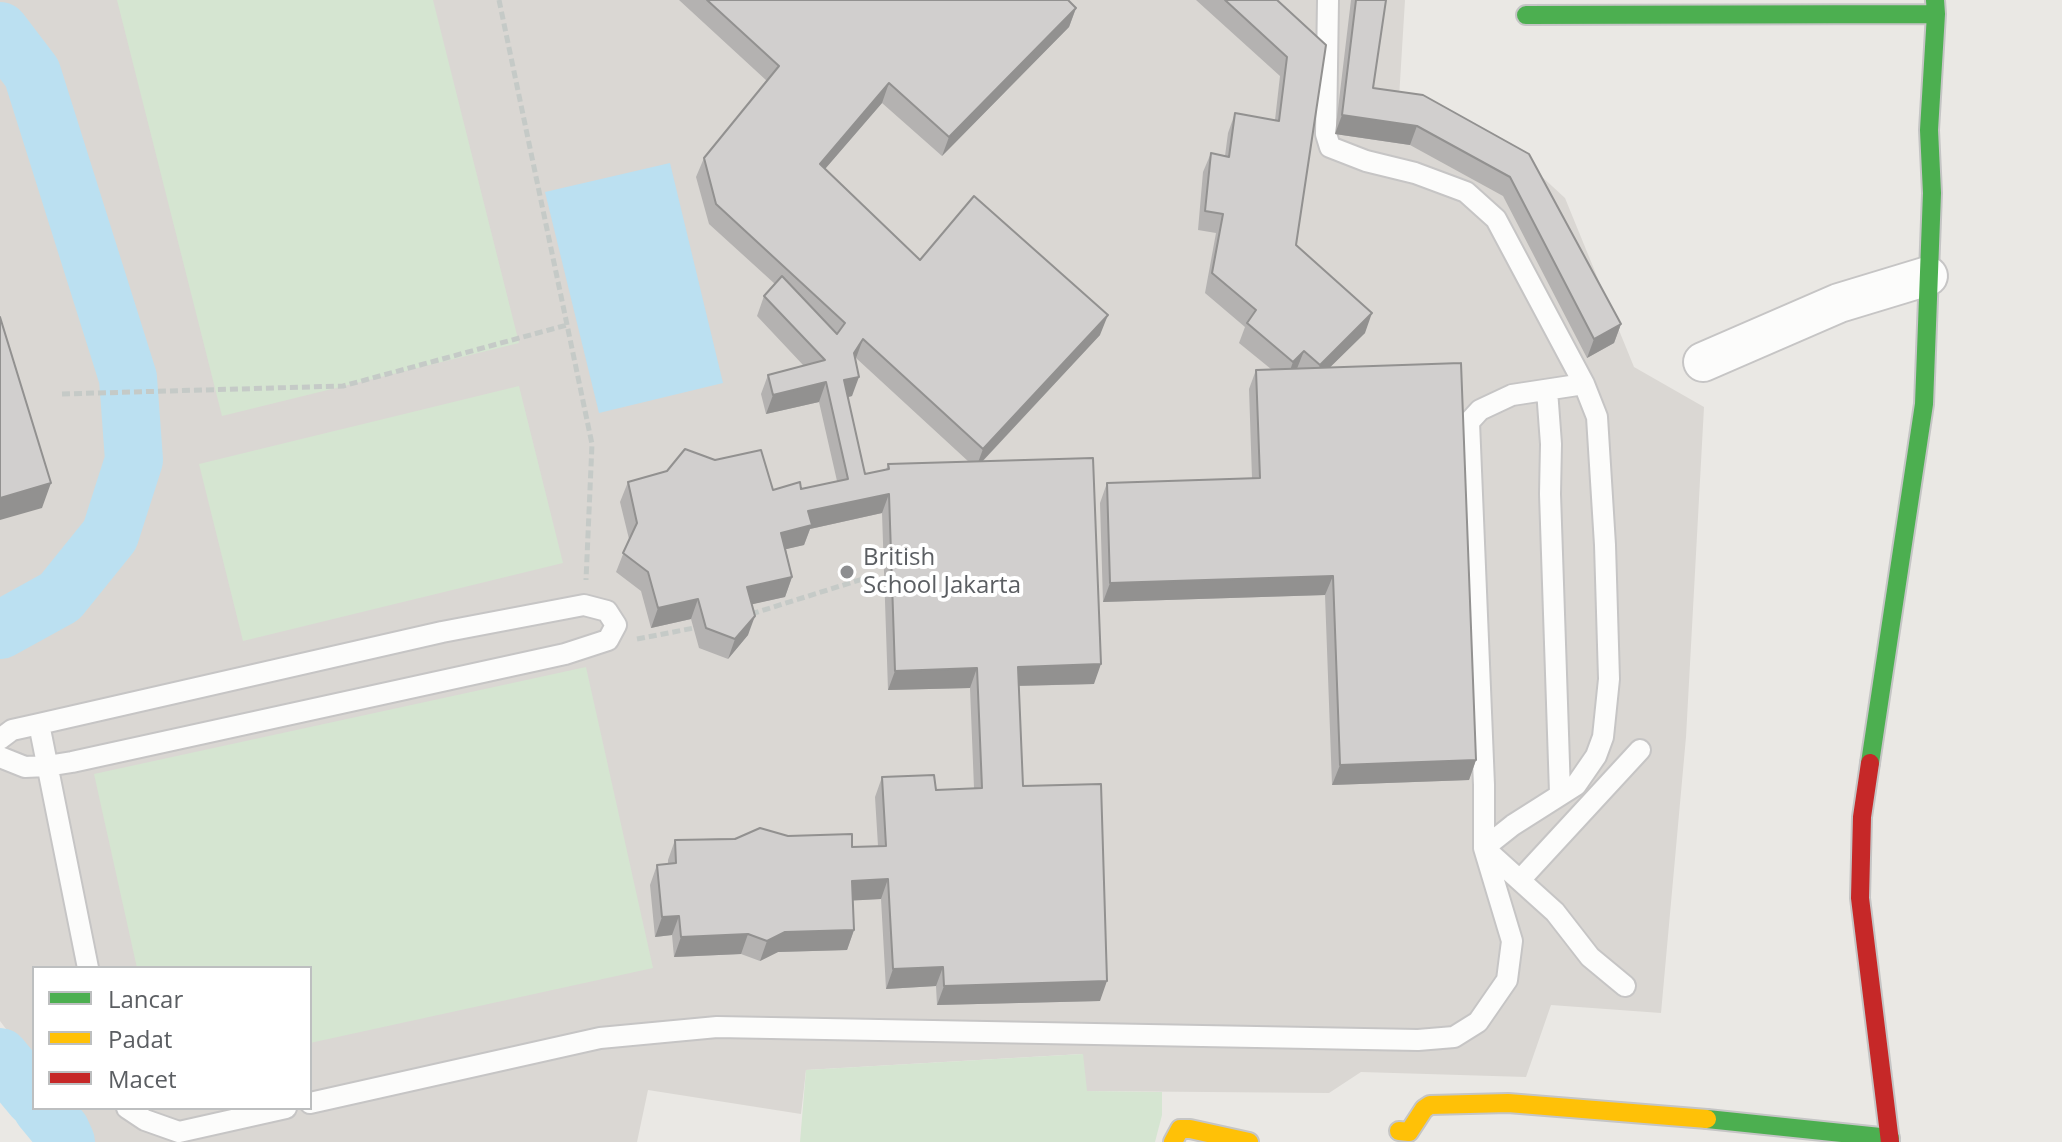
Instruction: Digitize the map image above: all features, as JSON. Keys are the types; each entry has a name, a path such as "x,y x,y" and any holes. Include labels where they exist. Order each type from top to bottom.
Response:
{"street":[{"path":"1399,1131 1409,1132 1430,1105 1508,1103 1717,1120 1890,1140 1860,898 1862,817 1924,404 1932,193 1929,130 1935,7 1526,15"},
{"path":"1703,362 1839,303 1928,276"},
{"path":"1173,1142 1180,1129 1190,1129 1249,1142"}],"lane":[{"path":"1328,0 1326,134 1330,147 1466,192 1496,219 1584,384 1597,417 1609,679 1603,737 1596,756 1576,785 1513,825 1484,848"},
{"path":"1306,41 1327,62"},
{"path":"312,1103 600,1038 717,1027 1402,1040 1454,1037 1478,1022 1507,980 1512,941 1484,848 1469,422 1480,410 1512,395 1584,384"},
{"path":"1547,390 1560,793"},
{"path":"0,739 12,730 442,632 584,605 607,611 616,625 608,640 550,658 47,766 25,767 0,757"},
{"path":"39,724 88,966"},
{"path":"1520,880 1640,750"},
{"path":"1484,848 1555,912 1590,957 1625,986"},
{"path":"130,1110 179,1137 279,1110"}],"path":[{"path":"499,0 592,444 584,605"},
{"path":"62,394 343,386 567,325"},
{"path":"742,617 869,577"},
{"path":"608,640 644,639 694,628"}],"shaded area":[{"name":"British School Jakarta","path":"0,0 1405,0 1399,98 1502,140 1565,198 1634,367 1704,407 1686,737 1661,1013 1551,1005 1526,1077 1361,1072 1329,1093 1086,1091 1082,1054 806,1070 801,1114 648,1090 637,1142 87,1142 68,1110 312,1110 312,966 32,966 32,1063 0,1021"}],"green space":[{"path":"117,0 433,0 519,343 222,416"},
{"path":"519,386 563,563 243,641 199,464"},
{"path":"586,667 653,968 312,1043 312,966 137,966 94,774"},
{"path":"1083,1054 1087,1091 1162,1092 1162,1115 1155,1142 800,1142 806,1070"}],"water":[{"path":"670,163 723,383 599,413 545,192"}],"building":[{"path":"707,0 1068,0 1076,8 949,137 889,83 820,164 920,260 974,196 1108,315 983,449 863,339 854,353 859,377 844,380 865,474 889,469 888,464 1093,458 1101,664 1018,667 1023,786 1101,784 1107,981 944,986 943,967 893,969 888,879 852,881 854,930 785,932 767,941 748,934 681,937 679,916 662,917 657,865 676,863 675,840 735,839 760,828 788,836 852,834 852,847 886,846 882,777 934,775 936,790 982,788 977,668 895,671 889,494 808,511 812,525 781,533 792,577 747,587 755,616 735,639 706,628 698,599 658,608 648,572 623,553 637,523 628,482 667,471 685,449 715,460 761,450 773,490 800,482 801,489 848,479 826,382 773,395 768,375 825,360 764,296 782,276 837,334 845,323 716,204 704,158 779,66"},
{"path":"1225,0 1277,0 1326,45 1296,245 1372,313 1320,365 1304,351 1293,362 1247,323 1256,310 1212,273 1223,214 1205,211 1211,153 1229,157 1235,113 1279,121 1287,57"},
{"path":"1356,0 1386,0 1373,88 1423,95 1529,154 1621,324 1594,339 1510,177 1417,126 1342,115"},
{"path":"0,317 51,483 0,498"},
{"path":"1461,363 1476,760 1340,765 1333,576 1110,583 1107,483 1260,478 1256,370"}],"waterway":[{"path":"0,31 32,73 128,378 134,460 110,535 60,597 0,630"},
{"path":"0,1057 32,1096"},
{"path":"44,1110 66,1142"}],"traffic: fast":[{"path":"1870,763 1924,404 1932,193 1929,130 1935,0"},
{"path":"1526,15 1936,14"},
{"path":"1707,1119 1890,1138"}],"traffic: slow":[{"path":"1399,1131 1409,1132 1430,1105 1508,1103 1707,1119"},
{"path":"1173,1142 1180,1129 1249,1142"}],"traffic: jam":[{"path":"1870,763 1862,817 1860,898 1890,1142"}],"place":[{"name":"British School Jakarta","path":"847,572"}]}
